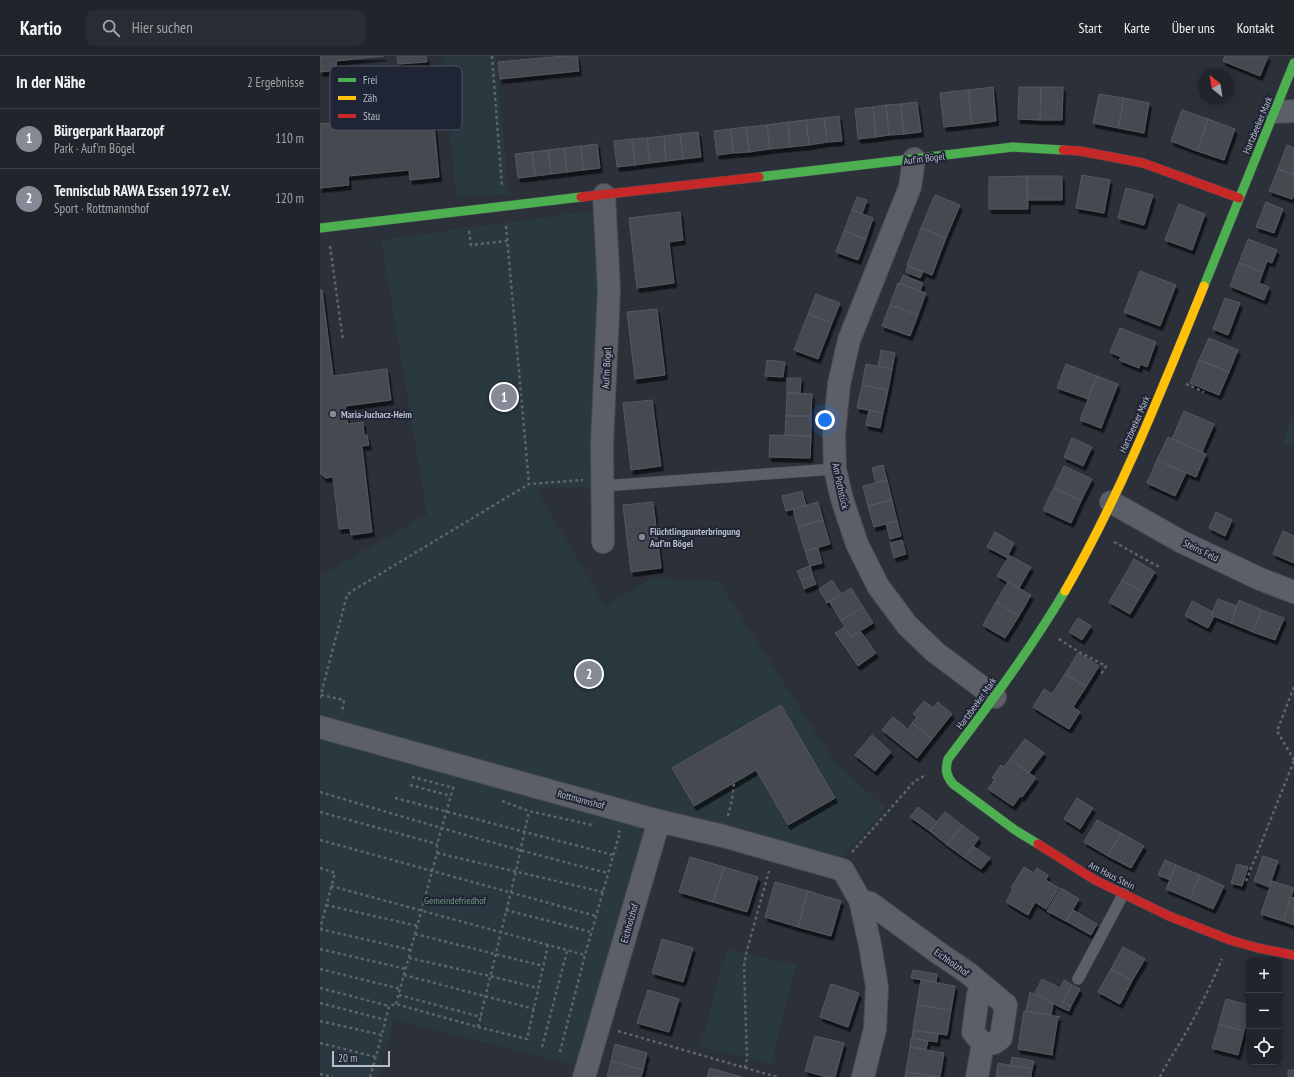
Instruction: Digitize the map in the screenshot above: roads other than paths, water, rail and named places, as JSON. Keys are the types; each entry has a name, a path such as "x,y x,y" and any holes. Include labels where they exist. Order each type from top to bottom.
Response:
{"street":[{"name":"Hartzbeeker Mark","path":"945,769 948,759 994,698 1035,639 1068,585 1111,502 1177,353 1239,198 1285,111 1294,63"},
{"name":"Auf'm Bögel","path":"324,228 1013,147 1080,151 1143,163 1239,198"},
{"name":"Am Pothstück","path":"914,159 910,187 849,340 839,384 834,435 835,469 842,499 857,544 878,586 907,625 935,652 994,698"},
{"name":"Auf'm Bögel","path":"603,542 602,443 609,290 604,195"},
{"name":"Steins Feld","path":"1111,502 1182,542 1260,579 1294,592"},
{"name":"Rottmannshof","path":"329,730 659,821 723,836 843,870 860,900"},
{"name":"Am Haus Stein","path":"945,769 947,778 952,784 1015,830 1095,880 1169,916 1230,940 1258,948 1294,954"},
{"name":"Eichholzhof","path":"584,1077 659,821"},
{"name":"Eichholzhof","path":"860,900 870,903 968,973 1006,1005 1001,1038 994,1043 983,1044"},
{"path":"860,900 877,987 875,1029 863,1077"},
{"path":"977,1077 983,1044 973,1032 978,995 983,987"}],"lane":[{"path":"603,482 835,469"},
{"path":"1078,979 1124,894"}],"place":[{"name":"Bürgerpark Haarzopf","path":"504,397"},
{"name":"Maria-Juchacz-Heim","path":"333,414"},
{"name":"Flüchtlingsunterbringung Auf'm Bögel","path":"642,537"},
{"name":"Tennisclub RAWA Essen 1972 e.V.","path":"589,674"}],"park label":[{"name":"Gemeindefriedhof","path":"455,900"}]}
